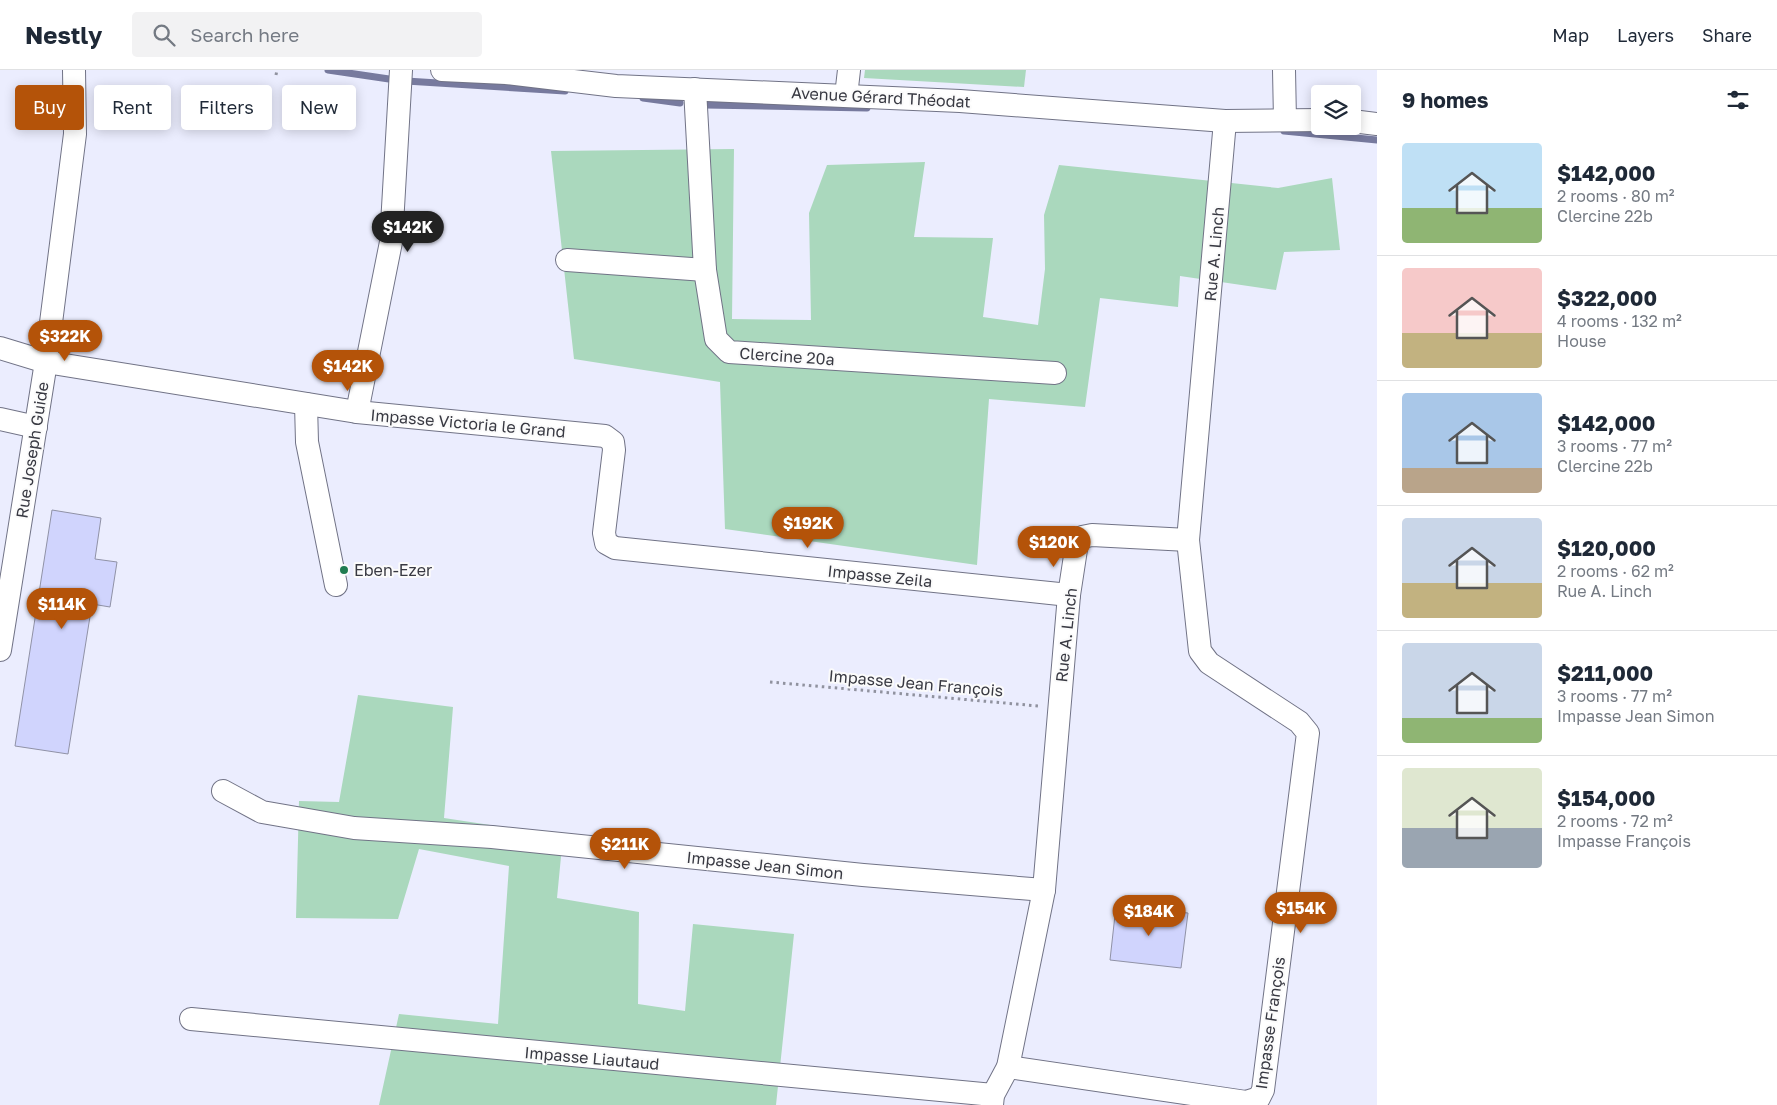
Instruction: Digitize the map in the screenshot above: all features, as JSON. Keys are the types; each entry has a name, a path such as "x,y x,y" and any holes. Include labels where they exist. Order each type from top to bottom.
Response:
{"street":[{"name":"Rue Joseph Guide","path":"0,650 46,362 74,134 74,70"},
{"name":"Avenue Gérard Théodat","path":"442,70 575,76 616,86 1096,110 1225,126 1285,120 1311,120"},
{"path":"846,96 849,70"},
{"path":"1284,70 1285,120"},
{"path":"357,412 391,242 400,78"},
{"name":"Clercine 20a","path":"695,89 705,270 716,339 722,348 729,352 1055,373"},
{"path":"1361,122 1377,124"},
{"name":"Rue A. Linch","path":"993,1100 1008,1067 1044,890 1069,595 1077,544 1082,537 1092,535 1188,540 1225,126"},
{"path":"567,260 705,270"},
{"name":"Impasse Victoria le Grand","path":"0,348 46,362 357,412 604,436 613,442 614,450"},
{"path":"306,404 307,442 336,585"},
{"path":"0,419 36,427"},
{"name":"Impasse Zeila","path":"614,450 604,532 606,543 615,548 1069,595"},
{"name":"Impasse François","path":"1008,1067 1246,1102 1258,1098 1263,1090 1308,733 1299,722 1209,663 1200,651 1188,540"},
{"name":"Impasse Jean Simon","path":"223,791 262,812 354,828 492,837 863,875 1044,890"},
{"name":"Impasse Liautaud","path":"191,1019 993,1100"}],"path":[{"path":"276,75 277,70"},
{"name":"Impasse Jean François","path":"770,682 1059,708"}],"green space":[{"path":"865,70 1026,70 1024,87 864,78"},
{"path":"734,149 732,319 811,320 809,213 827,165 925,162 914,237 993,238 983,317 1038,325 1045,269 1044,215 1059,165 1278,188 1332,178 1340,250 1284,252 1276,290 1180,276 1178,307 1100,298 1085,407 989,399 977,565 725,529 720,382 574,359 551,151"},
{"path":"358,695 453,707 444,818 563,836 557,898 639,912 638,1004 685,1011 693,924 794,934 776,1105 379,1105 399,1014 498,1024 509,866 419,849 398,919 296,918 299,801 339,802"}],"building":[{"path":"52,510 101,518 95,559 117,562 110,607 92,604 68,754 15,746"},
{"path":"1116,906 1188,913 1181,968 1110,960"}],"waterway":[{"path":"328,70 389,79"},
{"path":"406,81 565,91"},
{"path":"643,98 680,103"},
{"path":"705,105 867,108"},
{"path":"1284,131 1377,140"}],"place":[{"name":"Eben-Ezer","path":"344,570"}]}
